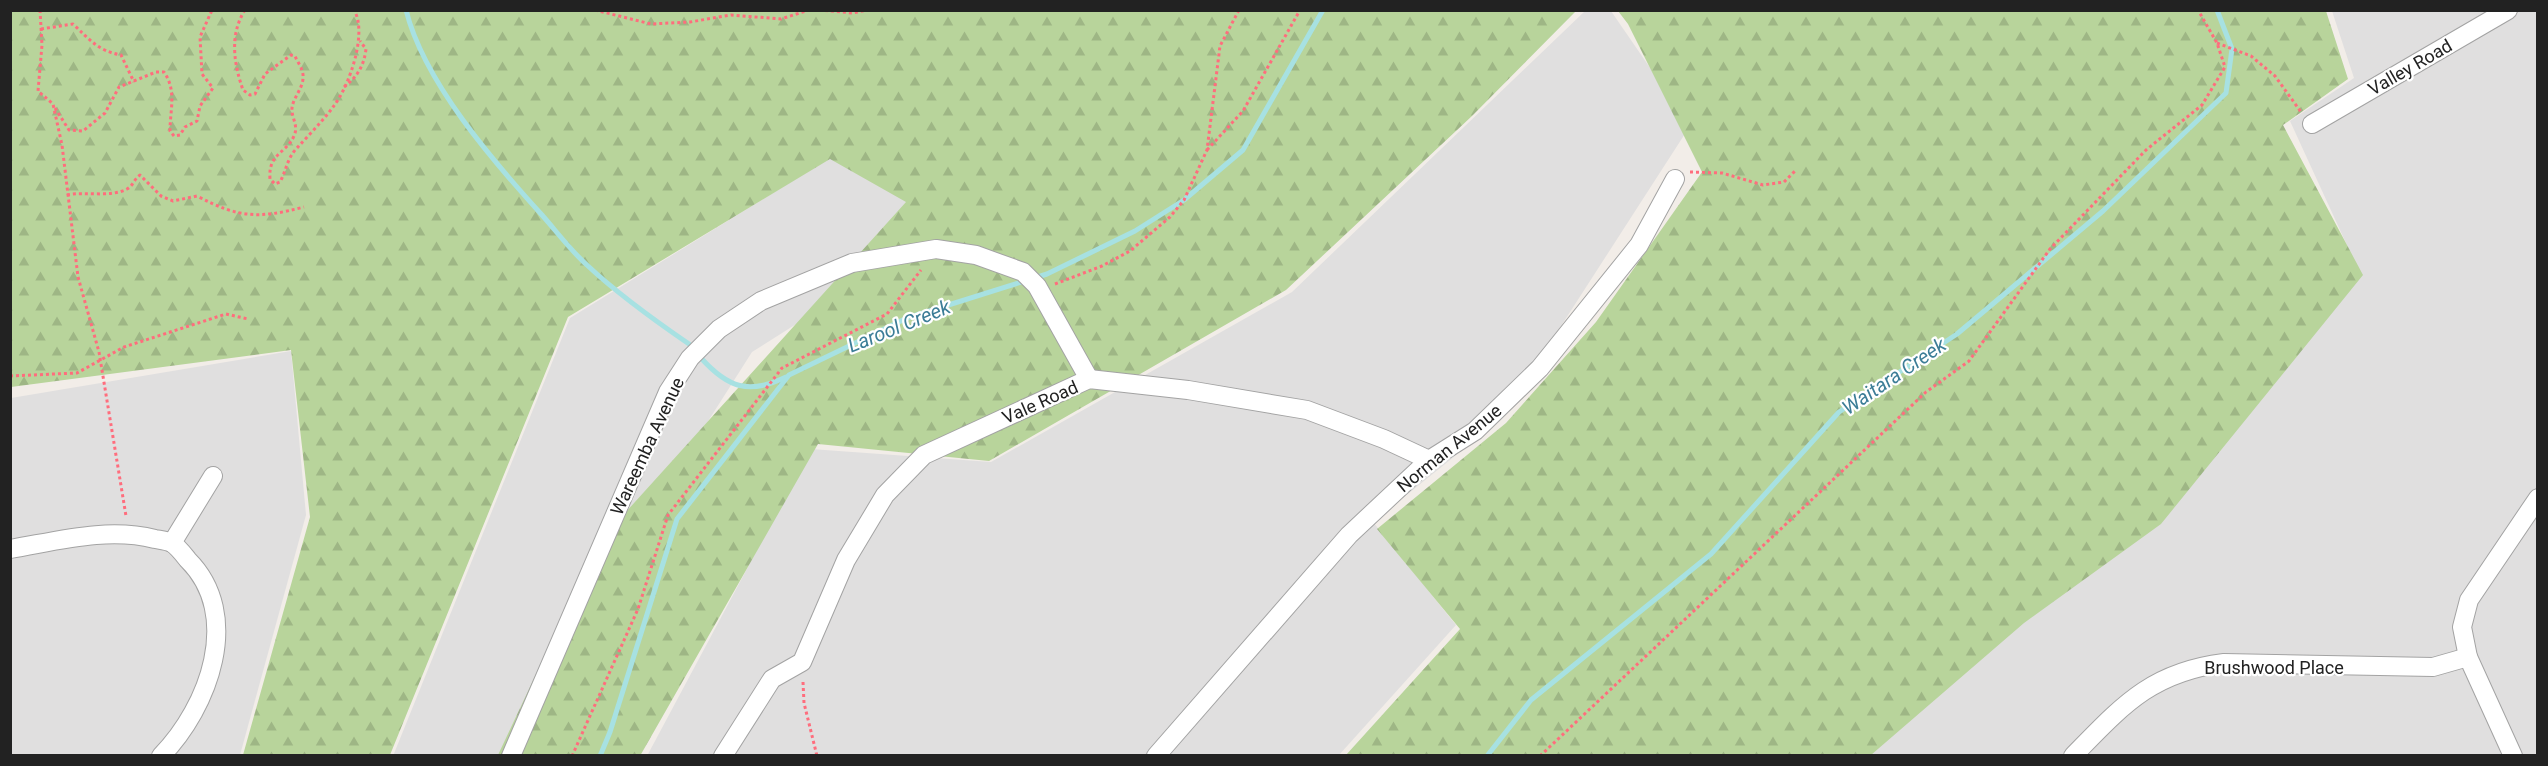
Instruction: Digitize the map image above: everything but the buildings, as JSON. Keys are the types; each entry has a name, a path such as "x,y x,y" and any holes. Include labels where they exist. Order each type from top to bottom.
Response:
{"street":[{"name":"Valley Road","path":"2312,123 2508,10"},
{"name":"Norman Avenue","path":"1156,756 1349,535 1429,460 1475,431 1540,368 1639,245 1675,179"},
{"name":"Wareemba Avenue","path":"511,756 668,392 690,358 719,328 761,301 852,262 936,249 976,255 1017,269 1038,288 1089,379"},
{"name":"Vale Road","path":"723,756 772,679 802,662 846,560 885,495 924,454 1089,379 1188,390 1307,410 1384,439 1429,460"},
{"path":"172,543 213,476"},
{"path":"2513,756 2468,657 2462,627 2469,600 2538,498"},
{"path":"10,549 92,535 133,533 172,543 199,571 213,597 216,645 205,692 179,737 161,756"},
{"name":"Brushwood Place","path":"2073,756 2135,696 2166,677 2194,667 2224,663 2433,667 2468,657"}],"path":[{"path":"40,10 38,91 53,104 69,130 83,131 105,113 119,87 156,72 164,72 170,81 174,99 170,130 174,136 180,135 184,127 197,121 200,106 213,88 202,74 200,37 212,10"},
{"path":"245,10 240,18 233,51 243,90 250,95 255,94 266,74 291,55 295,56 304,80 293,101 292,112 296,124 294,136 271,164 270,179 273,182 280,182 283,168 295,150 334,106 343,88 360,47 358,16 354,10"},
{"path":"595,10 651,24 690,22 731,15 782,20 809,10"},
{"path":"819,10 853,13 867,10"},
{"path":"1038,288 1102,266 1130,251 1170,217 1184,200 1207,150 1220,46 1239,10"},
{"path":"1207,150 1243,111 1300,10"},
{"path":"1540,756 1926,392 1969,361 2050,249 2146,150 2202,105 2225,67 2217,43 2198,10"},
{"path":"41,29 73,24 87,39 105,52 121,55 134,82"},
{"path":"343,88 353,80 365,63 366,49 359,39"},
{"path":"2217,43 2251,56 2275,76 2298,109 2312,123"},
{"path":"53,104 62,145 78,277 100,360 123,510 133,533"},
{"path":"1675,179 1692,171 1722,173 1764,184 1784,182 1795,171"},
{"path":"67,195 82,191 120,191 129,188 140,176 161,196 173,201 197,196 222,210 258,216 304,207"},
{"path":"572,756 638,609 669,515 782,368 887,314 936,249"},
{"path":"10,376 77,374 124,347 226,314 248,319"},
{"path":"804,703 817,756"}],"shaded area":[{"path":"1585,11 1611,11 1690,126 1501,419 1373,522 1456,625 1339,755 647,756 811,449 991,462 1292,292"},
{"path":"2332,11 2537,11 2537,755 1861,756 2357,267 2290,121 2354,78"},
{"path":"963,153 886,267 752,352 625,552 529,755 393,756 570,318 830,158"},
{"path":"291,351 306,515 240,755 11,756 11,398"}],"green space":[{"path":"10,11 1576,11 1472,116 1286,290 989,461 818,444 640,756 498,755 597,544 906,202 830,159 568,317 390,755 243,755 310,517 291,350 11,387"},
{"path":"1618,11 2326,11 2348,79 2283,125 2363,275 2161,524 2024,623 1871,755 1346,755 1460,629 1377,529 1506,423 1596,322 1702,172 1628,24"}],"waterway":[{"path":"406,10 415,37 444,92 462,119 503,170 570,248 600,277 689,344"},
{"name":"Larool Creek","path":"600,756 610,732 677,519 789,375 907,318 1047,274 1135,231 1184,200 1243,150 1323,10"},
{"name":"Waitara Creek","path":"1487,756 1531,700 1711,554 1839,412 1957,334 2103,211 2226,93 2232,49 2217,10"},
{"path":"701,358 720,376 740,386 761,386 786,377"}]}
